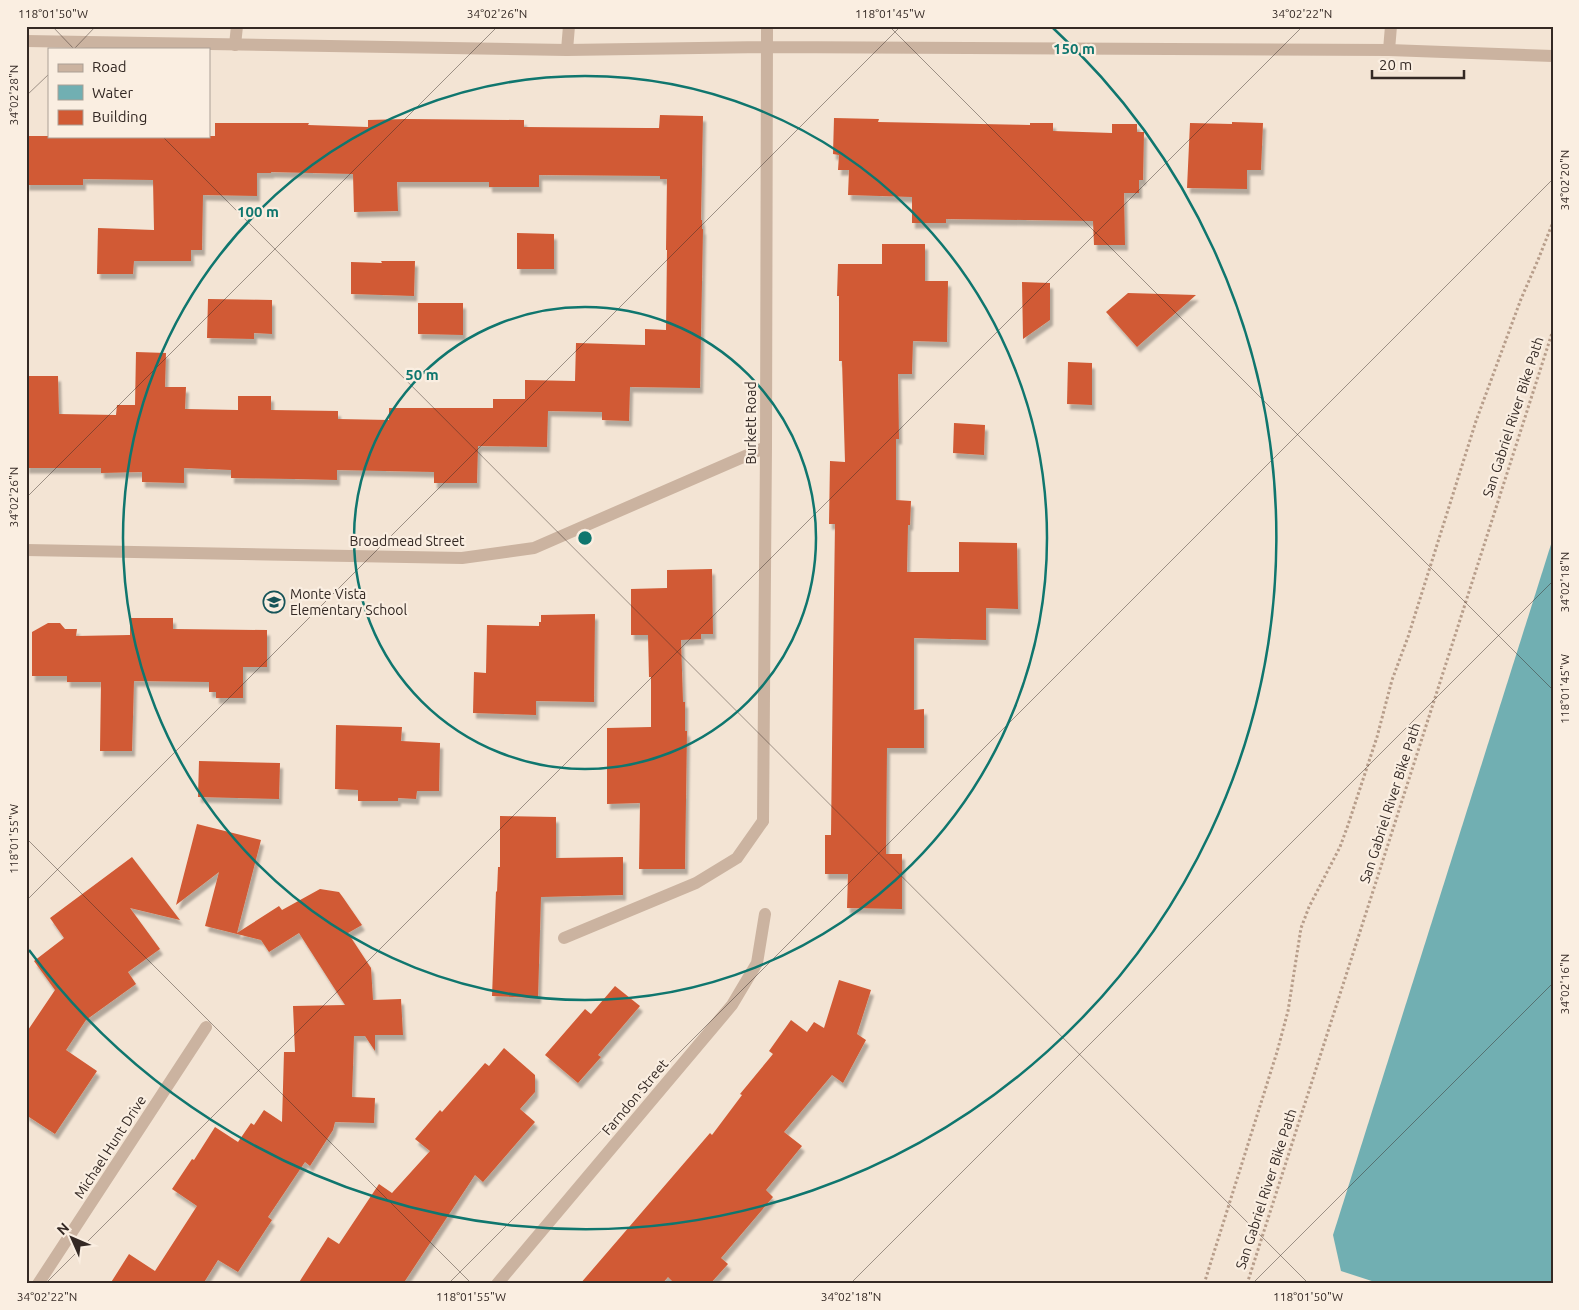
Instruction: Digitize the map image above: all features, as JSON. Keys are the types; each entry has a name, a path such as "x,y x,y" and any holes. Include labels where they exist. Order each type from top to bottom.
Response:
{"street":[{"path":"235,44 237,26"},
{"path":"567,50 569,26"},
{"name":"Burkett Road","path":"564,938 696,883 737,858 764,821 767,26"},
{"path":"1389,50 1391,26"},
{"path":"26,41 567,50 766,47 1389,50 1553,56"},
{"name":"Broadmead Street","path":"26,550 462,558 534,548 766,447"},
{"name":"Farndon Street","path":"497,1284 732,1005 757,963 765,914"},
{"name":"Michael Hunt Drive","path":"38,1284 206,1027"}],"path":[{"path":"1204,1284 1277,1052 1289,1003 1301,928 1308,907 1340,847 1348,825 1376,737 1389,688 1408,637 1476,421 1521,299 1553,222"},
{"name":"San Gabriel River Bike Path","path":"1247,1284 1553,330"}],"water":[{"path":"1553,538 1553,1284 1381,1284 1341,1271 1333,1235"}],"building":[{"path":"660,115 703,116 700,388 630,387 629,421 602,420 602,412 548,411 547,447 478,446 477,483 434,483 434,472 337,470 337,480 231,478 231,470 184,468 184,483 142,482 142,472 101,473 101,468 26,468 26,376 58,376 59,414 116,415 117,405 135,405 136,352 166,353 165,387 186,387 185,409 238,410 238,396 271,396 271,410 338,411 338,419 389,420 389,408 493,408 493,399 525,399 525,380 575,381 576,343 645,345 645,329 666,330 667,179 660,179 660,176 539,175 539,187 489,187 489,182 397,182 398,211 354,212 353,174 257,173 257,196 203,195 202,250 191,250 191,261 134,261 133,274 97,274 98,228 154,230 153,180 83,179 83,185 26,185 26,136 48,136 48,138 210,138 210,136 215,136 215,123 309,123 308,125 368,127 368,120 406,119 524,120 524,127 659,128"},
{"path":"834,118 879,119 878,122 1030,125 1030,123 1053,123 1053,131 1112,133 1112,124 1137,124 1137,132 1144,132 1143,180 1139,180 1139,193 1124,193 1125,245 1094,245 1093,221 946,219 946,223 912,223 912,197 848,195 849,170 838,170 839,155 833,154"},
{"path":"1232,122 1263,123 1261,170 1247,170 1247,189 1187,188 1190,123 1232,124"},
{"path":"517,233 554,234 554,269 517,269"},
{"path":"882,244 925,244 925,281 948,281 947,342 913,341 912,374 898,374 899,439 896,439 896,500 911,501 910,525 908,525 907,572 959,572 959,542 1017,543 1018,609 986,608 986,640 914,638 914,710 924,709 924,748 887,748 886,854 902,854 902,909 847,908 848,874 825,874 825,835 831,835 835,524 829,524 830,461 845,462 842,361 839,361 838,264 882,264"},
{"path":"381,261 415,261 414,296 351,294 351,262 382,263"},
{"path":"1022,282 1050,283 1050,320 1023,339"},
{"path":"1128,293 1196,295 1137,347 1106,312"},
{"path":"208,299 272,300 272,334 254,333 254,339 207,338"},
{"path":"418,303 463,303 463,335 418,334"},
{"path":"1068,362 1092,363 1092,405 1067,404"},
{"path":"954,423 985,425 984,455 953,453"},
{"path":"712,569 713,634 701,634 701,639 681,640 683,702 685,702 685,731 687,731 685,869 639,869 640,803 607,804 607,728 651,727 651,677 649,677 648,635 631,635 631,589 667,588 667,570"},
{"path":"595,614 594,702 536,701 536,715 473,713 474,672 486,673 487,625 539,626 541,615"},
{"path":"130,618 173,618 173,629 267,630 267,667 243,667 243,698 216,698 216,692 209,692 209,682 134,681 132,751 100,751 101,682 67,682 67,676 32,676 32,632 48,623 60,623 65,629 77,629 76,636 130,635"},
{"path":"336,725 402,727 401,741 440,743 439,791 417,791 416,799 398,798 398,801 358,801 358,790 335,789"},
{"path":"199,761 280,763 279,799 198,797"},
{"path":"500,816 556,817 556,858 623,857 623,895 541,897 538,998 492,996 496,891 498,867 500,867"},
{"path":"197,824 261,840 237,933 279,906 282,910 320,889 339,892 362,925 348,933 371,968 373,1000 401,999 403,1035 375,1035 375,1051 365,1036 354,1036 352,1097 375,1098 374,1123 335,1122 333,1130 310,1166 305,1162 268,1217 272,1220 238,1272 218,1260 203,1284 110,1284 129,1254 155,1271 197,1206 172,1189 192,1159 194,1160 215,1127 238,1142 251,1123 254,1125 264,1110 282,1122 284,1052 295,1052 293,1006 345,1005 299,933 269,952 261,940 205,926 219,872 176,905"},
{"path":"132,857 180,920 130,908 160,949 128,972 136,984 86,1020 66,1050 97,1071 55,1134 26,1115 26,1033 55,990 34,961 64,938 50,918"},
{"path":"839,980 871,990 857,1034 866,1040 843,1083 832,1075 784,1132 802,1146 766,1190 773,1197 721,1258 728,1264 710,1284 675,1284 668,1277 662,1284 580,1284 710,1133 712,1135 742,1095 740,1094 773,1054 769,1051 791,1020 807,1032 814,1022 824,1028"},
{"path":"615,986 640,1006 598,1055 601,1057 578,1083 545,1055 585,1009 591,1014"},
{"path":"504,1048 535,1075 535,1092 520,1109 535,1122 483,1182 475,1175 403,1284 298,1284 328,1237 339,1244 379,1184 392,1193 430,1151 415,1139 440,1110 442,1112 485,1063 489,1066"}],"place":[{"name":"Monte Vista Elementary School","path":"274,602"}]}
